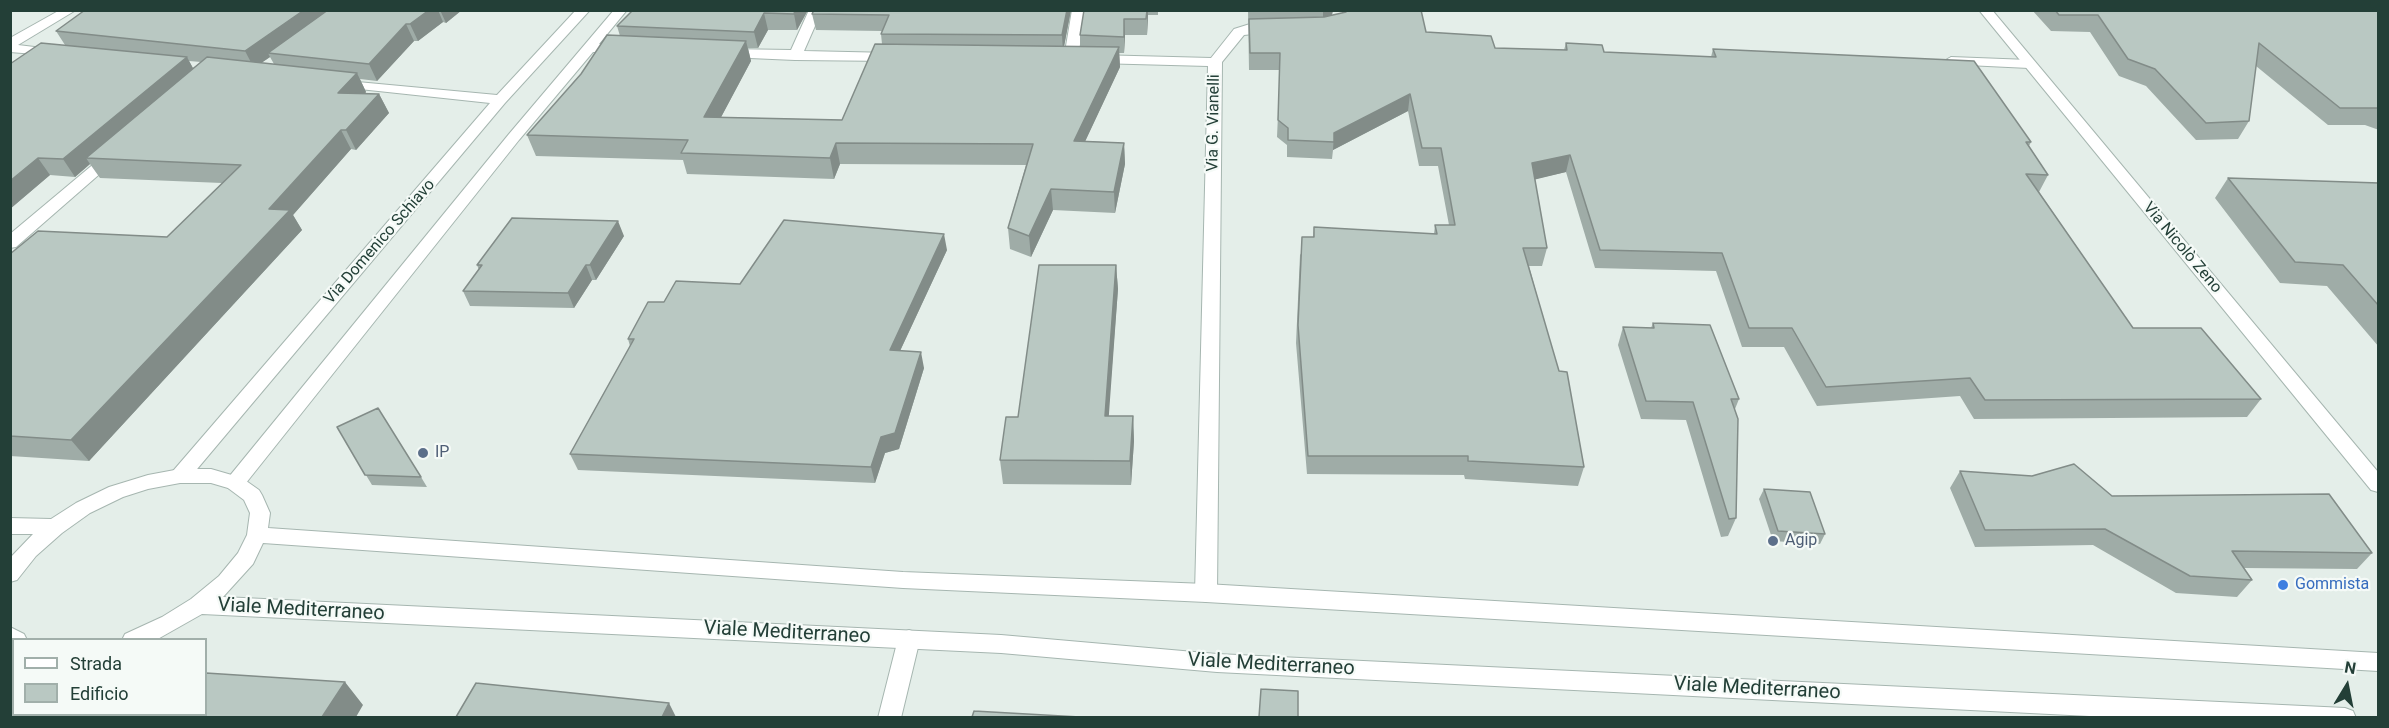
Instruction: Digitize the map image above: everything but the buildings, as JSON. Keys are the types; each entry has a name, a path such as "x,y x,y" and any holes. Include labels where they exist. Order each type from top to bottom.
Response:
{"street":[{"path":"10,46 70,10"},
{"name":"Via Domenico Schiavo","path":"180,476 500,100 584,10"},
{"path":"235,483 507,146 621,10"},
{"path":"795,56 816,10"},
{"name":"Via G. Vianelli","path":"1079,10 1065,58 1215,63 1206,593"},
{"name":"Via Nicolò Zeno","path":"1986,10 2379,485"},
{"path":"1215,63 1239,32 1250,28 1281,27"},
{"path":"10,46 66,54"},
{"path":"590,48 635,50"},
{"path":"19,66 43,52"},
{"path":"715,53 910,57"},
{"path":"1938,60 2030,64"},
{"path":"326,82 500,100"},
{"path":"10,243 125,145"},
{"path":"10,574 29,550 55,527 83,508 116,492 148,482 180,476 211,476 235,483 252,495 260,513 257,535 246,558 226,582 199,605 170,623 135,638"},
{"path":"10,526 55,527"},
{"path":"257,535 903,580 1206,593 2379,662"},
{"name":"Viale Mediterraneo","path":"199,605 1001,644 1217,663 2345,717"},
{"path":"889,717 909,639"}],"place":[{"name":"IP","path":"423,453"},
{"name":"Agip","path":"1773,541"},
{"name":"Gommista","path":"2283,585"}]}
